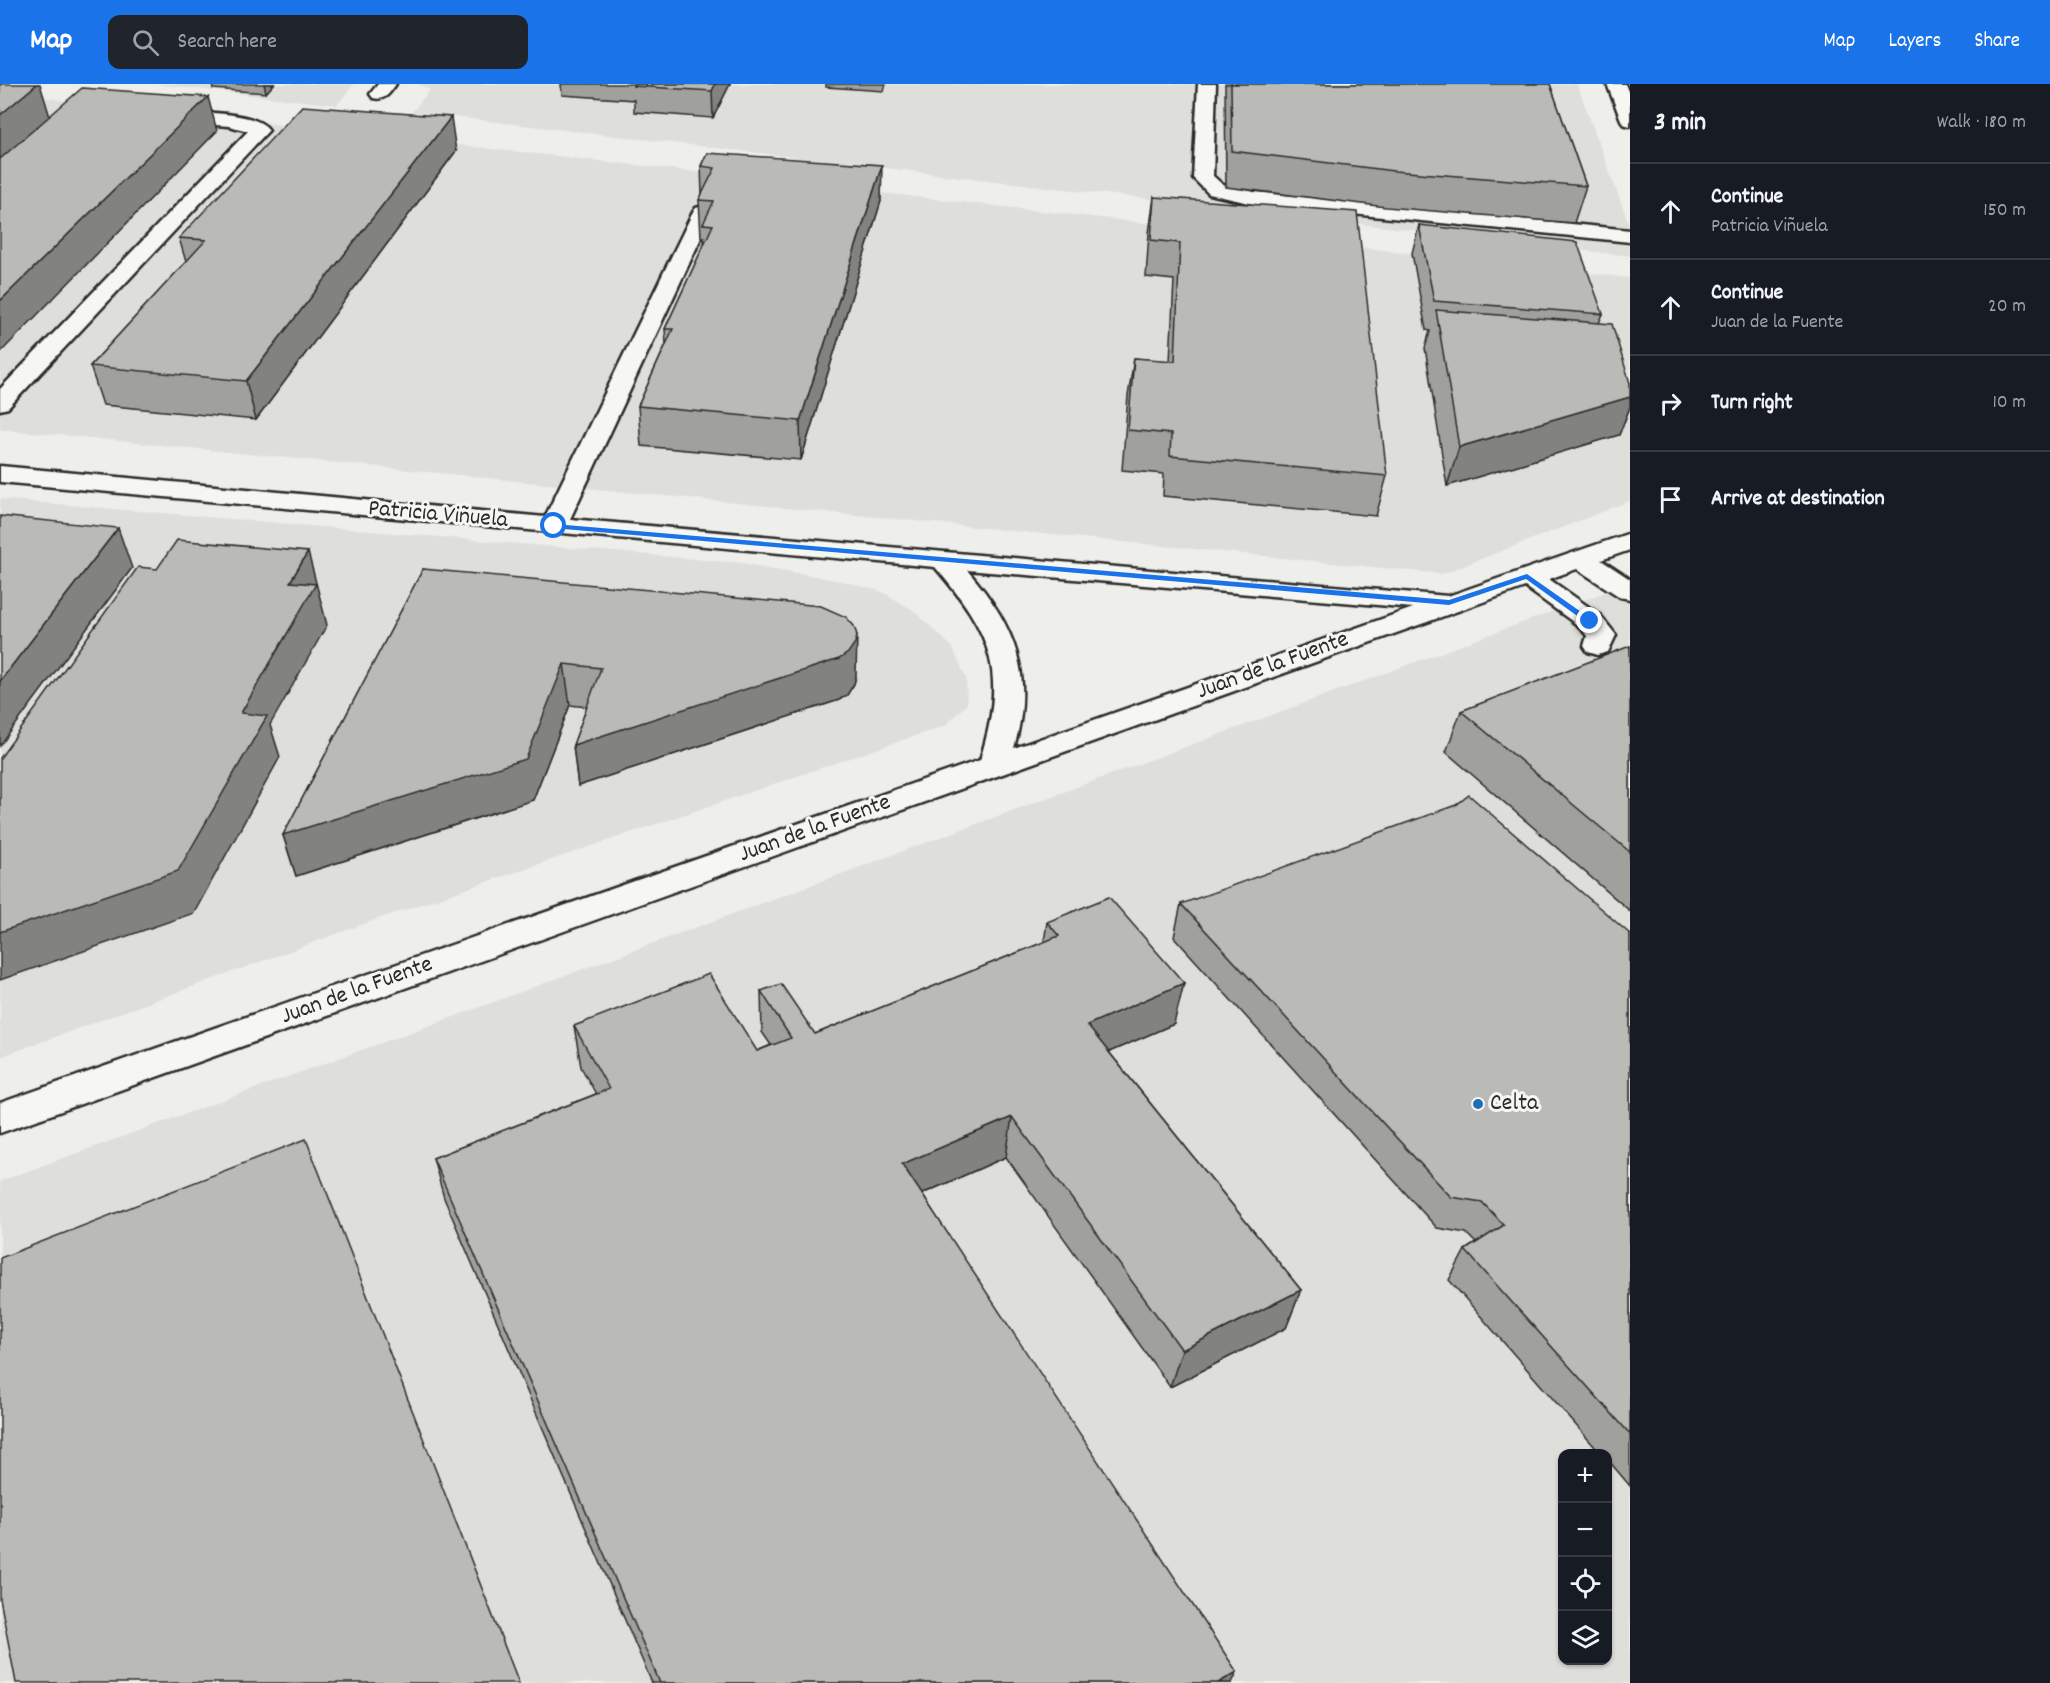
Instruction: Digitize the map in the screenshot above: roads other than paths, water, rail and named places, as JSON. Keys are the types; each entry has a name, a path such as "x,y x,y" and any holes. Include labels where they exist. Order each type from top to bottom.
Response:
{"street":[{"path":"1207,84 1203,178 1216,190 1254,198 1630,236"},
{"path":"1616,84 1630,120"},
{"path":"0,403 260,130 235,122 155,116"},
{"path":"554,526 703,212"},
{"name":"Patricia Viñuela","path":"0,474 554,526 1449,603"},
{"name":"Juan de la Fuente","path":"0,1118 1449,603 1630,541"},
{"path":"1579,558 1630,591"},
{"path":"943,559 979,600 994,623 1004,648 1010,688 1008,714 993,766"},
{"path":"1527,576 1590,621 1602,635 1598,646"}],"place":[{"name":"Celta","path":"1478,1104"}]}
